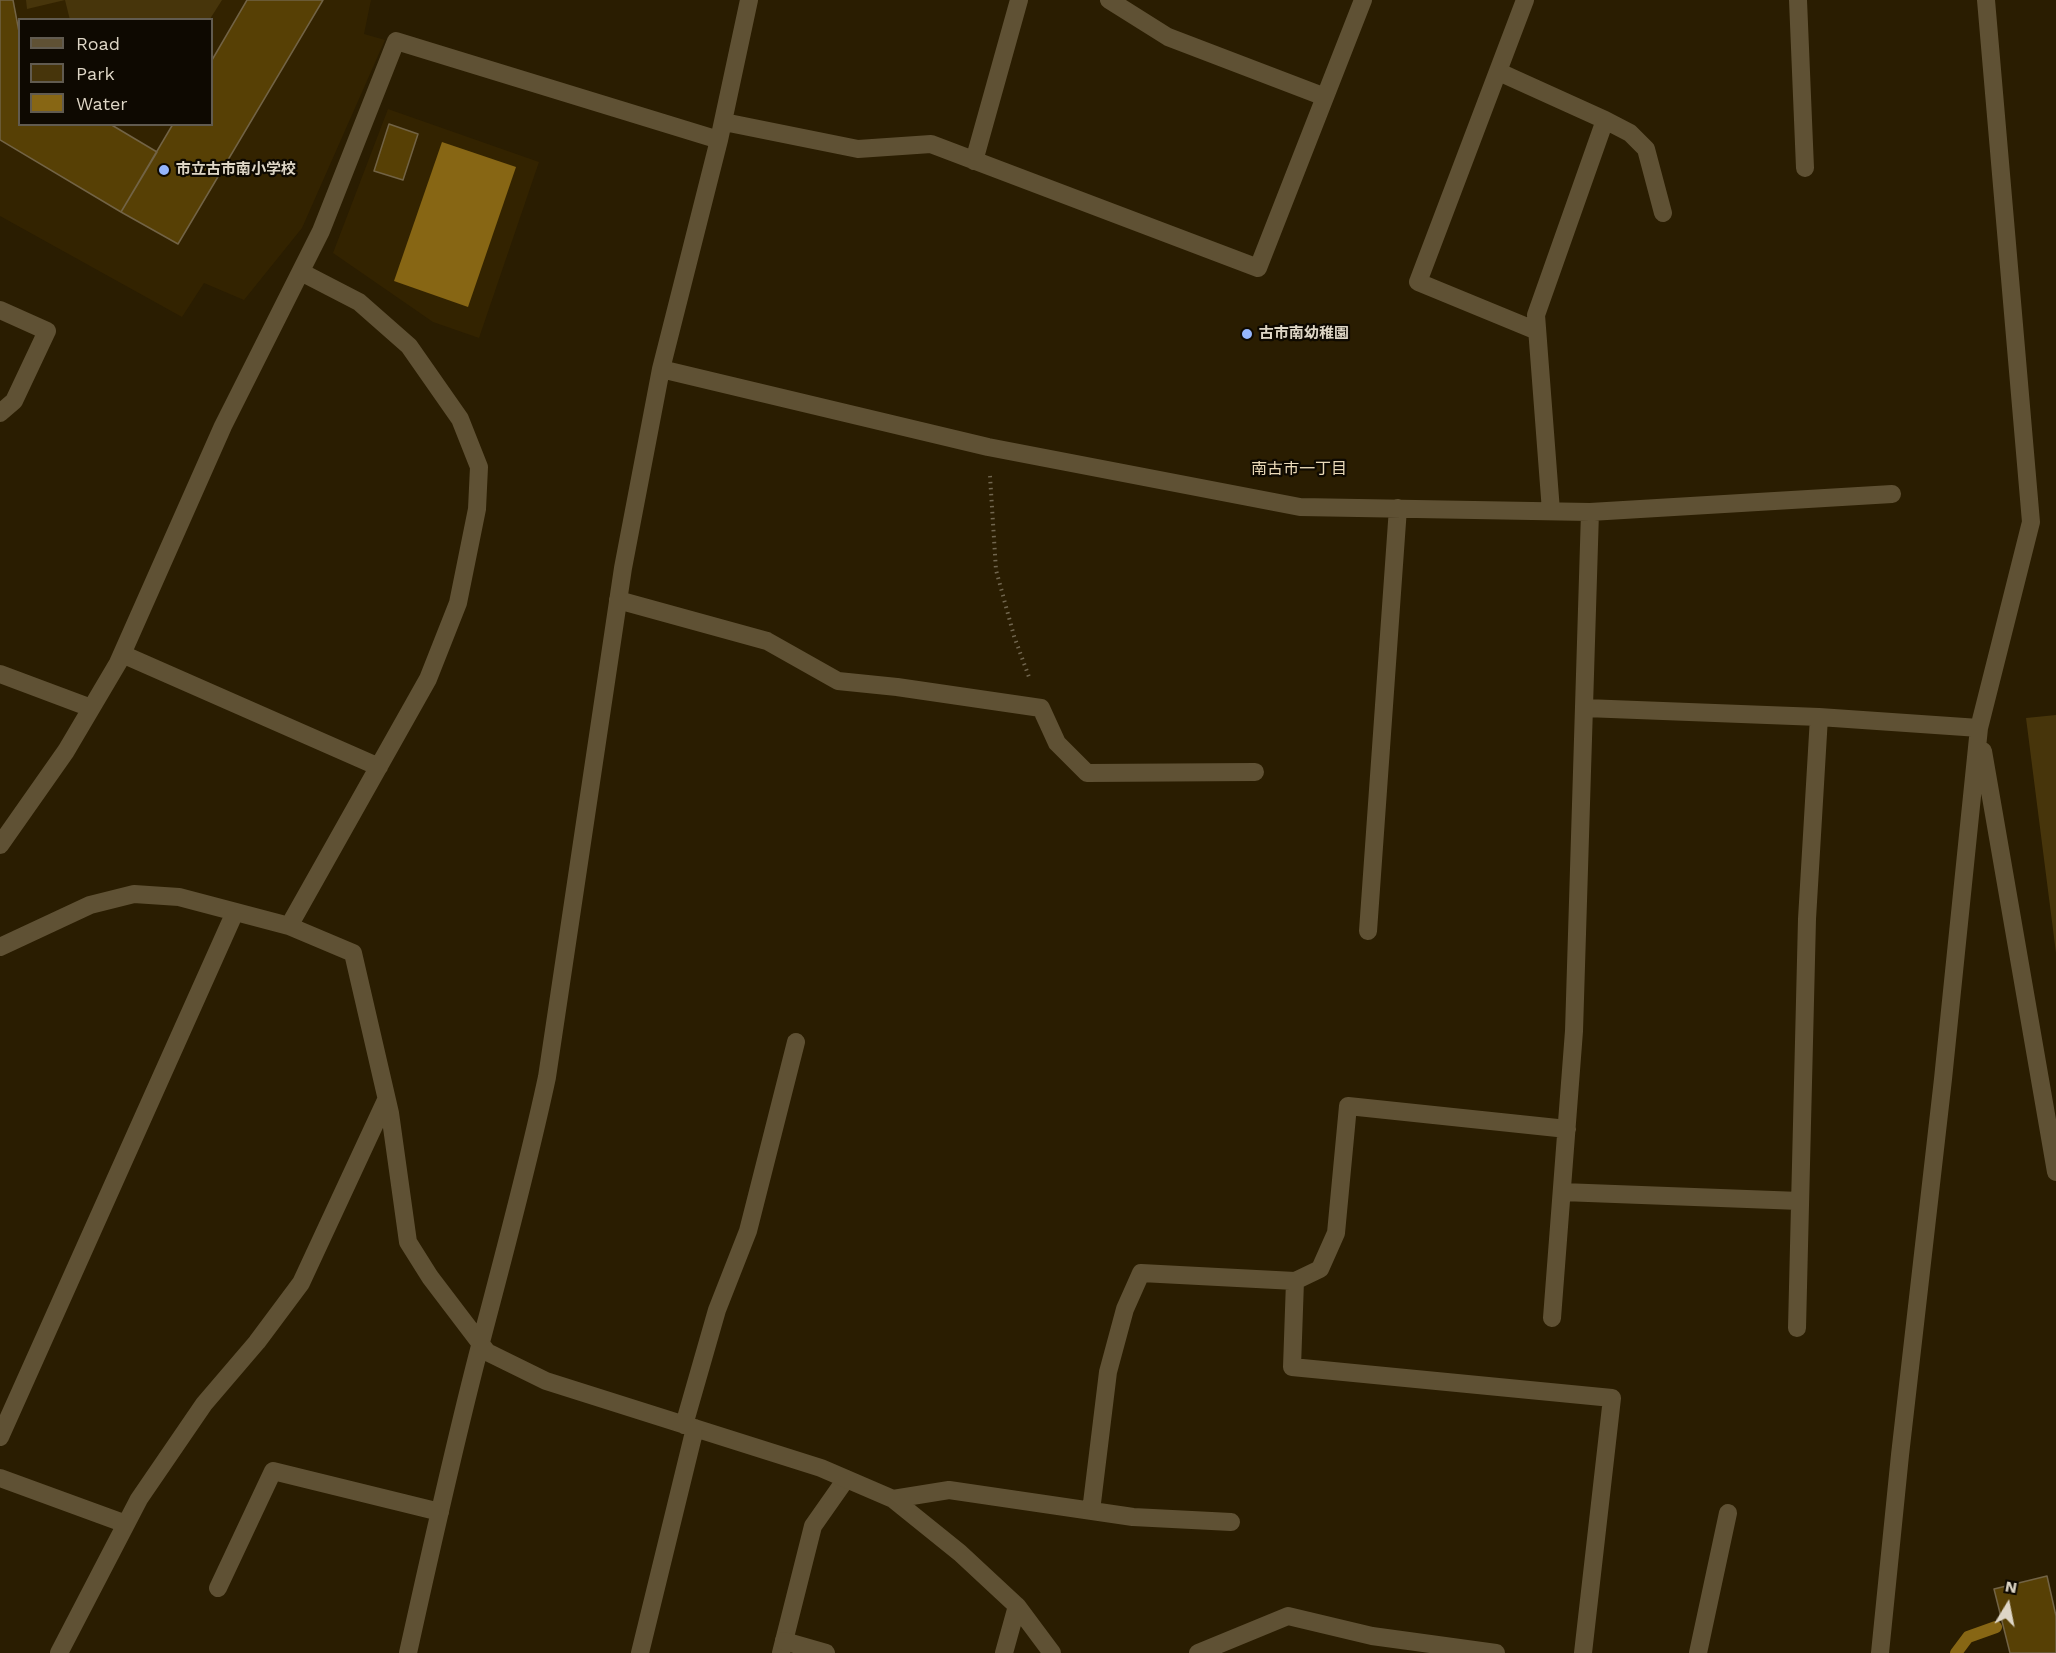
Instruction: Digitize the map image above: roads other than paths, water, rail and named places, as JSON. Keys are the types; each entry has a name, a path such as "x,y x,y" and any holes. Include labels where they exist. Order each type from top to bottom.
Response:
{"street":[{"path":"408,1653 480,1344 548,1077 618,600 661,369 724,122 749,0"},
{"path":"974,161 1019,0"},
{"path":"1109,0 1168,37 1325,97"},
{"path":"724,122 858,149 931,144 1257,268 1363,0"},
{"path":"1525,0 1418,282 1537,332"},
{"path":"1798,0 1805,168"},
{"path":"1880,1653 1979,728 2031,522 1986,0"},
{"path":"0,845 66,751 122,654 223,426 321,231 396,41 719,140"},
{"path":"1498,72 1630,133 1646,149 1663,213"},
{"path":"1551,511 1536,315 1605,120"},
{"path":"289,926 428,679 458,603 477,509 479,467 460,419 410,346 359,302 301,272"},
{"path":"0,310 47,332 14,401 0,413"},
{"path":"661,369 988,447 1300,507 1590,512 1892,494"},
{"path":"1368,931 1398,508"},
{"path":"1552,1318 1574,1032 1590,512"},
{"path":"618,600 767,641 838,681 897,687 1041,708 1057,743 1086,773 1255,772"},
{"path":"122,654 379,767"},
{"path":"0,674 91,708"},
{"path":"1585,708 1819,717 1979,728"},
{"path":"1797,1328 1806,919 1819,717"},
{"path":"1979,728 2056,1172"},
{"path":"0,946 90,905 134,894 179,897 289,926 353,953 386,1100 408,1242 430,1277 487,1352 546,1381 821,1468 893,1499 960,1553 1017,1606 1052,1653"},
{"path":"0,1437 235,912"},
{"path":"640,1653 689,1426 717,1310 748,1231 796,1042"},
{"path":"59,1653 139,1499 204,1404 257,1342 301,1283 386,1100"},
{"path":"1090,1511 1108,1372 1125,1309 1141,1273 1295,1281 1320,1269 1336,1233 1348,1106 1567,1129"},
{"path":"1562,1192 1800,1201"},
{"path":"1295,1281 1292,1367 1612,1398 1583,1653"},
{"path":"218,1588 273,1471 440,1512"},
{"path":"0,1478 126,1524"},
{"path":"826,1653 783,1647 813,1526 846,1479"},
{"path":"893,1499 949,1490 1133,1517 1231,1522"},
{"path":"1698,1653 1728,1513"},
{"path":"1004,1653 1017,1606"},
{"path":"1198,1653 1288,1616 1372,1636 1496,1653"}],"water":[{"path":"442,142 516,167 468,307 394,281"}],"waterway":[{"path":"1956,1653 1968,1637 1996,1627"}],"place":[{"name":"市立古市南小学校","path":"164,170"},
{"name":"古市南幼稚園","path":"1247,334"}],"district":[{"name":"南古市一丁目","path":"1299,469"}]}
